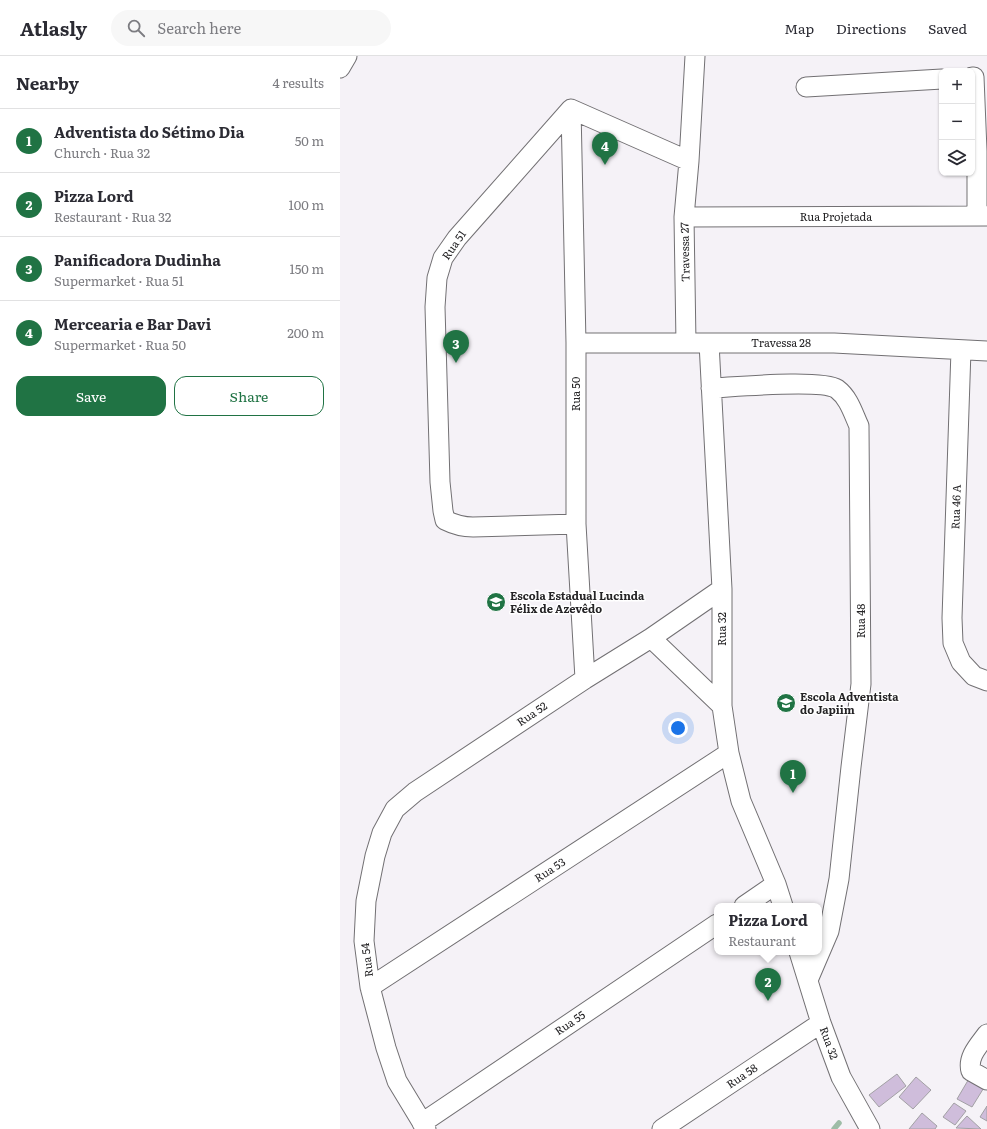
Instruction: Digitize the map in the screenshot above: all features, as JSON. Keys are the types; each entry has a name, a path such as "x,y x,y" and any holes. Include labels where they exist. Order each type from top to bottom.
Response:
{"street":[{"path":"340,68 347,56"},
{"name":"Travessa 27","path":"686,343 684,217 689,161 694,56"},
{"path":"978,78 977,151 982,216"},
{"path":"806,87 939,79"},
{"path":"571,109 689,161"},
{"name":"Rua 50","path":"571,109 576,343 576,524 585,679"},
{"name":"Rua 51","path":"571,109 457,238 443,258 437,278 435,307 440,482 445,520 459,526 473,527 576,524"},
{"name":"Rua Projetada","path":"684,217 982,216"},
{"name":"Travessa 28","path":"576,343 834,343 987,351"},
{"name":"Rua 32","path":"709,343 722,589 722,706 729,753 742,801 776,884 782,903"},
{"name":"Rua 46 A","path":"961,350 952,618 953,643 961,662 974,676 987,681"},
{"name":"Rua 48","path":"711,388 771,384 819,385 836,388 846,398 859,426 861,684 839,879 829,931 822,947"},
{"name":"Rua 52","path":"415,792 585,679 651,638 722,589"},
{"path":"651,638 722,706"},
{"name":"Rua 53","path":"370,987 729,753"},
{"name":"Rua 54","path":"415,792 395,809 382,833 375,856 366,901 364,941 370,987 386,1048 397,1081 424,1126"},
{"path":"748,903 776,884"},
{"name":"Rua 55","path":"424,1126 714,926"},
{"name":"Rua 32","path":"800,955 821,1023 841,1077 870,1129"},
{"name":"Rua 48","path":"808,980 819,955"},
{"name":"Rua 58","path":"662,1129 821,1023"},
{"path":"979,1076 969,1064 975,1050 987,1034"}],"building":[{"path":"897,1074 906,1086 879,1107 869,1095"},
{"path":"916,1077 931,1090 913,1109 899,1097"},
{"path":"970,1077 985,1086 972,1107 957,1099"},
{"path":"954,1103 966,1111 955,1125 943,1117"},
{"path":"987,1106 987,1121 980,1117"},
{"path":"922,1113 937,1126 935,1129 909,1129"},
{"path":"967,1116 981,1129 956,1128"}],"waterway":[{"path":"834,1129 839,1123"}],"place":[{"name":"Mercearia e Bar Davi","path":"605,165"},
{"name":"Panificadora Dudinha","path":"456,363"},
{"name":"Escola Estadual Lucinda Félix de Azevêdo","path":"496,602"},
{"name":"Escola Adventista do Japiim","path":"786,703"},
{"name":"Adventista do Sétimo Dia","path":"793,793"},
{"name":"Pizza Lord","path":"768,1001"}]}
